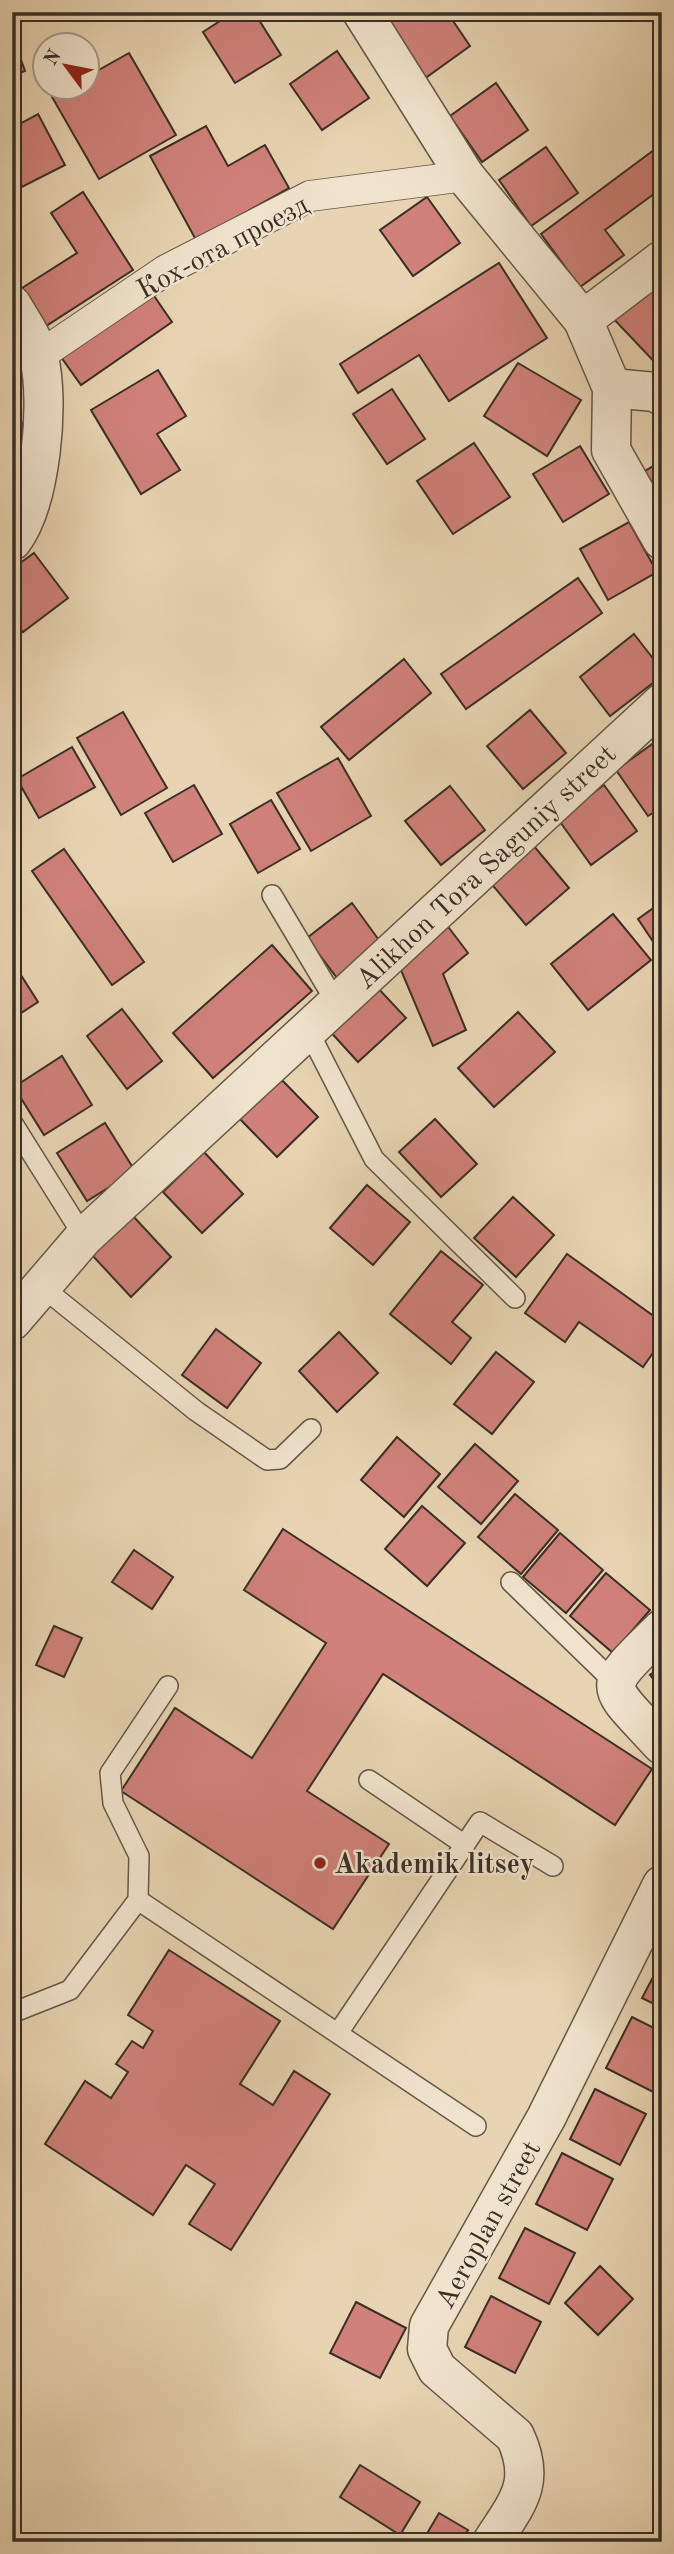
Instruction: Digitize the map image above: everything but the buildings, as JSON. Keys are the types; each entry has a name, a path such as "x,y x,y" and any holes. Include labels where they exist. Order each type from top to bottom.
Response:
{"street":[{"path":"362,12 465,176 583,320 612,388 611,450 662,540"},
{"name":"Кох-ота проезд","path":"39,356 166,270 310,196 465,176"},
{"path":"583,320 662,260"},
{"path":"12,305 39,356 43,440 32,492 19,532 12,541"},
{"path":"612,388 655,392 662,396"},
{"name":"Alikhon Tora Saguniy street","path":"12,1321 84,1237 662,703"},
{"path":"662,1629 619,1671 614,1682 616,1695 662,1745"},
{"name":"Aeroplan street","path":"492,2542 520,2498 526,2467 522,2452 515,2436 437,2369 427,2349 429,2326 546,2118 662,1885"}],"lane":[{"path":"272,895 337,1004"},
{"path":"308,1030 374,1159 515,1298"},
{"path":"12,1122 84,1237"},
{"path":"41,1286 196,1411 267,1460 280,1459 311,1429"},
{"path":"511,1582 614,1682"},
{"path":"12,2013 70,1990 138,1900 139,1856 113,1803 110,1773 168,1686"},
{"path":"369,1780 465,1845"},
{"path":"338,2033 480,1822 553,1866"},
{"path":"138,1900 475,2126"}],"place":[{"name":"Akademik litsey","path":"320,1863"}]}
